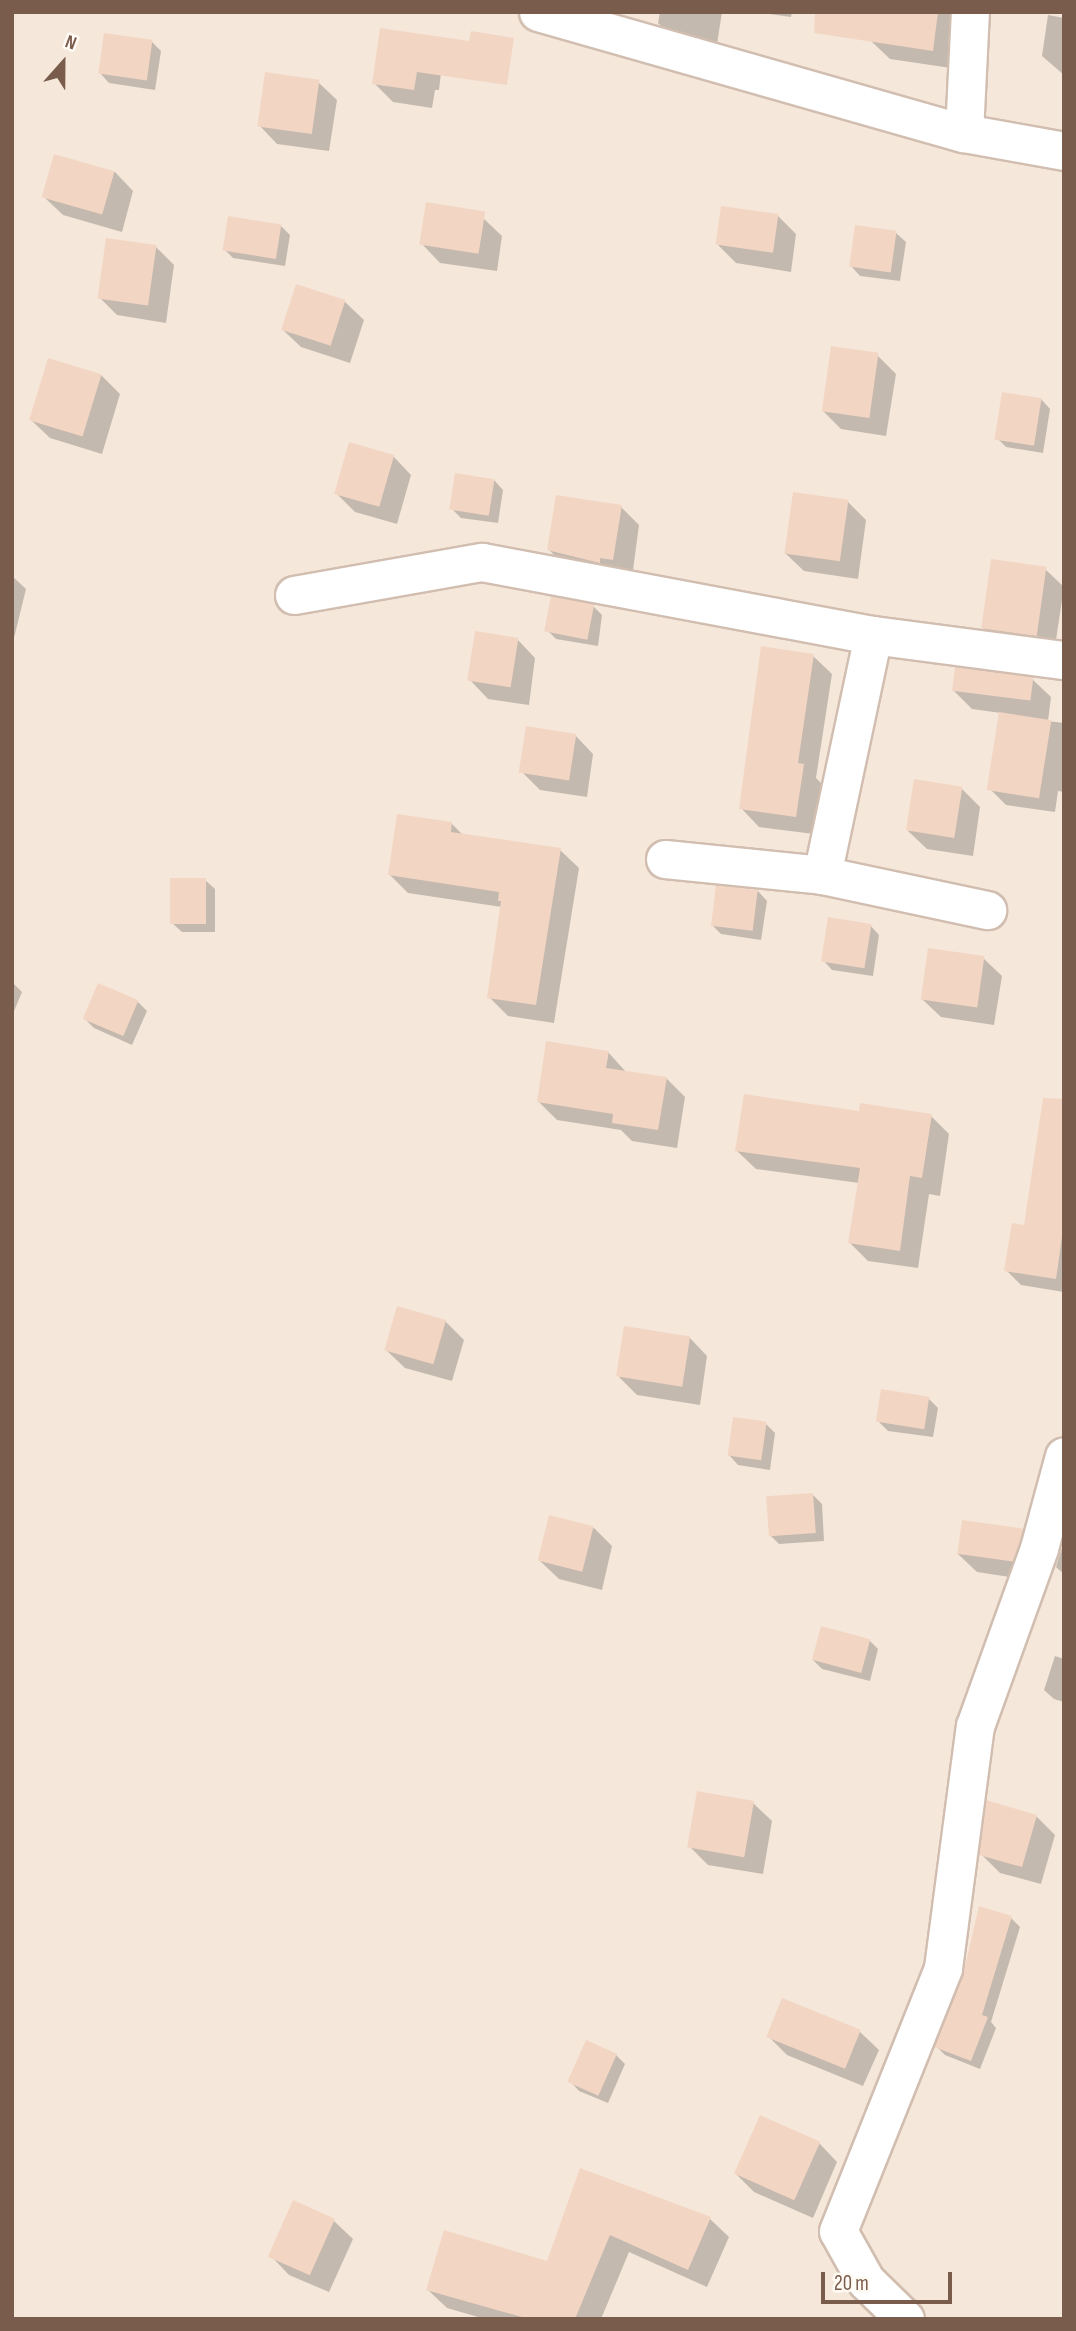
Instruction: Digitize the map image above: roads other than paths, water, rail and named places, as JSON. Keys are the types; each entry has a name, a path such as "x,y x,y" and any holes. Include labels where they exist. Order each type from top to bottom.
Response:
{"street":[{"path":"538,12 964,133 1064,151"},
{"path":"964,133 970,12"},
{"path":"294,596 482,562 873,635 1064,660"},
{"path":"822,875 873,635"},
{"path":"665,859 822,875 987,910"},
{"path":"905,2319 866,2281 838,2231 943,1968 975,1726 1039,1548 1064,1456"}]}
